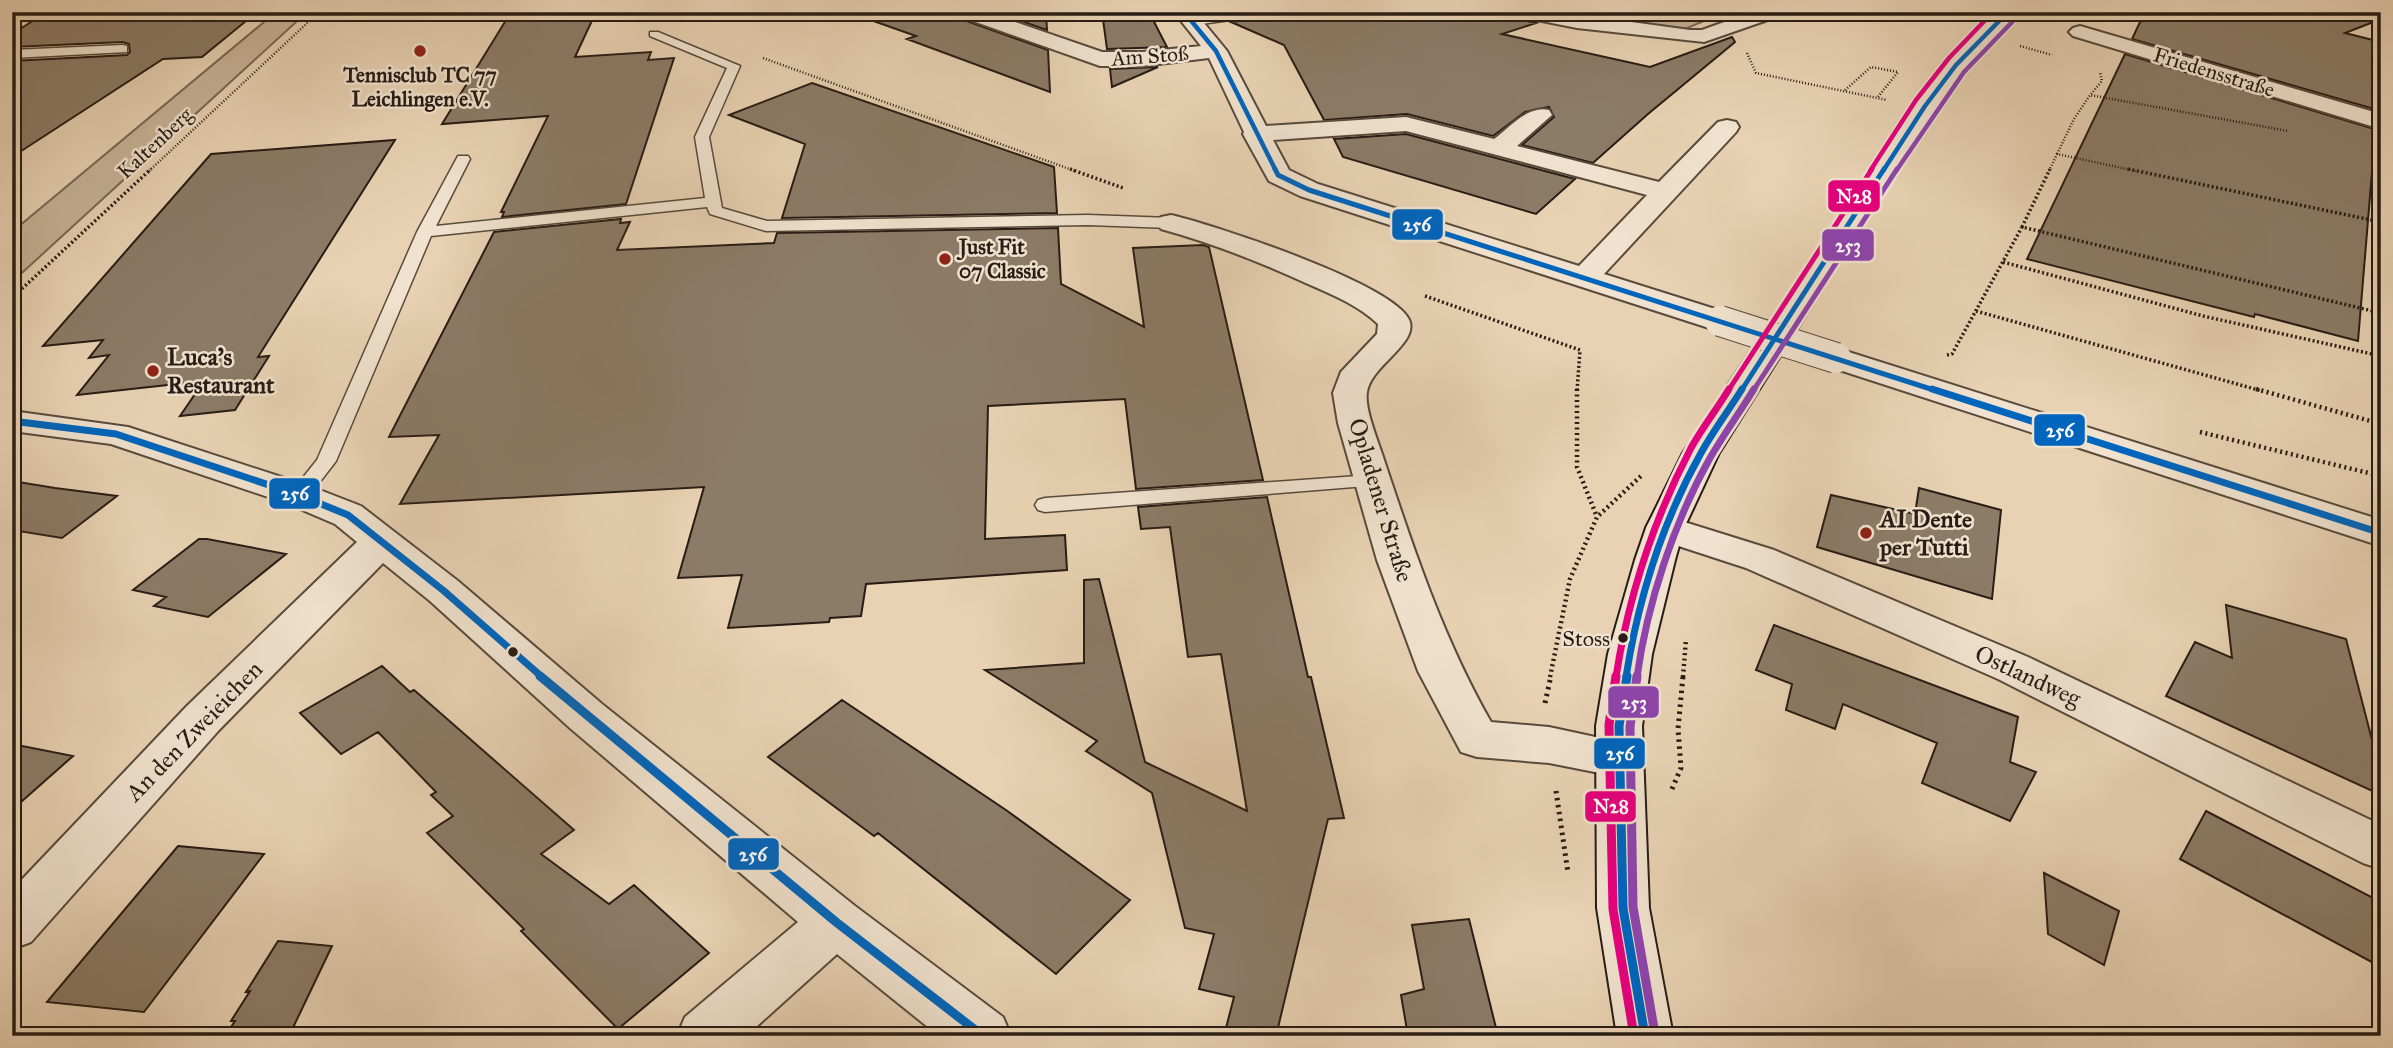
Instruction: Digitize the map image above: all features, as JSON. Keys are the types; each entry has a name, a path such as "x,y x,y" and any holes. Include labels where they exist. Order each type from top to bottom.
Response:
{"street":[{"name":"Am Stoß","path":"966,12 1100,59 1142,59 1216,51"},
{"path":"1524,12 1641,31 1704,36 1772,12"},
{"path":"1566,19 1590,12"},
{"path":"1645,1036 1623,908 1619,726 1630,653 1665,528 1707,443 1925,106 1956,65 2008,12"},
{"path":"1189,17 1216,51 1278,176 1309,190 2381,533"},
{"name":"Friedensstraße","path":"2096,20 2080,32 2381,122"},
{"path":"1499,148 1540,116"},
{"path":"1260,143 1406,124 1665,192"},
{"path":"1584,278 1727,127"},
{"name":"Opladener Straße","path":"1171,223 1265,252 1367,300 1383,310 1394,322 1393,336 1357,372 1350,393 1354,423 1397,560 1440,671 1477,739 1549,745 1620,759"},
{"path":"12,421 116,434 299,495 348,515 836,922 983,1036"},
{"name":"Ostlandweg","path":"1665,528 1760,559 2013,668 2381,848"},
{"name":"An den Zweieichen","path":"12,926 202,718 382,541"},
{"path":"705,1036 836,922"}],"lane":[{"path":"1189,17 1266,12"},
{"path":"654,34 734,66 702,138 715,211 766,226 1088,220 1171,223"},
{"path":"12,54 123,49"},
{"path":"299,495 326,461 425,232 463,159"},
{"path":"425,232 713,202"},
{"path":"1045,505 1372,481"}],"path":[{"name":"Kaltenberg","path":"12,298 319,12"},
{"path":"1704,36 1746,51 1756,73 1877,98 1898,72 1871,67 1844,91"},
{"path":"1952,354 2022,227 2074,119 2090,95 2299,134"},
{"path":"2057,154 2381,222"},
{"path":"2022,227 2381,313"},
{"path":"2003,262 2203,316 2381,356"},
{"path":"1976,311 2208,379 2263,390 2381,424"},
{"path":"1944,355 1952,354 1963,358"},
{"path":"2191,430 2381,477"}],"shaded area":[{"path":"276,12 307,12 12,282 12,232"},
{"path":"1609,12 1675,12 1704,21 1685,29 1594,17"}],"building":[{"path":"154,12 257,12 202,57 163,59 12,157 12,61 127,55 130,52 129,44 123,42 12,47 12,34 39,17"},
{"path":"511,12 596,12 575,57 651,52 648,60 674,58 626,204 502,217 504,212 501,212 548,116 442,124"},
{"path":"866,12 954,12 958,18 1048,50 1050,92 907,39 916,36 865,18"},
{"path":"995,12 1046,12 1047,30"},
{"path":"1102,12 1149,12 1167,47 1107,49"},
{"path":"1274,12 1512,12 1516,19 1536,23 1502,34 1650,67 1732,37 1735,42 1593,163 1522,145 1554,117 1549,107 1525,112 1493,136 1407,114 1324,120 1284,45 1231,22 1266,18"},
{"path":"2163,12 2381,12 2381,19 2345,33 2381,42 2381,111 2132,39 2140,22"},
{"path":"2125,54 2381,131 2381,173 2372,172 2358,341 2027,259"},
{"path":"1158,67 1112,87 1110,69"},
{"path":"812,83 1054,167 1057,213 782,218 805,144 729,115"},
{"path":"1406,134 1575,179 1536,214 1343,157 1334,139"},
{"path":"395,140 258,357 269,356 235,410 180,416 204,381 77,395 109,355 89,358 103,340 43,346 211,154"},
{"path":"621,219 620,223 630,222 617,250 774,243 777,233 1058,228 1061,284 1144,327 1133,248 1209,247 1263,480 1136,489 1125,399 988,406 985,539 1065,535 1067,570 866,584 861,616 830,618 829,622 728,628 742,575 678,578 704,487 400,504 439,435 389,437 494,232"},
{"path":"12,481 117,496 62,538 12,530"},
{"path":"1919,488 2001,510 1992,599 1817,547 1831,495 1915,514"},
{"path":"1267,497 1308,677 1311,677 1344,818 1328,819 1276,1036 1255,1036 1226,1028 1234,997 1199,989 1214,934 1185,928 1152,793 1086,751 1097,741 985,670 1084,663 1084,580 1099,579 1145,762 1247,811 1221,654 1188,657 1170,527 1141,529 1138,507"},
{"path":"199,539 286,554 208,617 154,606 166,597 133,590"},
{"path":"2226,605 2346,639 2372,740 2381,744 2381,795 2166,696 2195,642 2232,658"},
{"path":"1774,625 2018,717 2010,762 2036,772 2010,821 1922,783 1937,743 1843,704 1835,729 1786,710 1792,684 1756,670"},
{"path":"382,666 410,692 414,690 574,830 541,854 609,904 634,885 709,953 618,1029 521,931 524,929 427,833 453,816 431,795 436,792 378,732 341,754 300,713"},
{"path":"842,700 1006,810 1130,900 1056,974 878,833 874,836 768,757"},
{"path":"12,744 73,756 12,810"},
{"path":"2206,811 2381,902 2381,967 2180,859"},
{"path":"178,846 264,854 144,1012 47,1002"},
{"path":"2044,873 2119,911 2104,965 2048,934"},
{"path":"1469,919 1498,1036 1408,1036 1401,995 1424,989 1412,925"},
{"path":"278,941 332,946 289,1036 225,1036 250,991 246,992"}],"transit line":[{"name":"256","path":"1184,12 1216,51 1278,175 1309,190 2381,533"},
{"name":"N28","path":"1634,1036 1613,909 1609,725 1620,651 1656,523 1692,447 1916,100 1949,58 1993,12"},
{"name":"256","path":"1645,1036 1623,908 1619,726 1630,654 1665,528 1701,453 1925,106 1956,65 2008,12"},
{"name":"253","path":"1655,1034 1633,907 1630,727 1640,656 1675,532 1710,458 1934,112 1964,72 2015,19"},
{"name":"256","path":"12,421 116,434 299,495 348,515 444,591 586,716 836,922 983,1036"}],"place":[{"name":"Tennisclub TC 77 Leichlingen e.V.","path":"420,51"},
{"name":"Just Fit 07 Classic","path":"945,259"},
{"name":"Luca's Restaurant","path":"153,371"},
{"name":"AI Dente per Tutti","path":"1866,533"},
{"name":"Stoss","path":"1623,638"}]}
